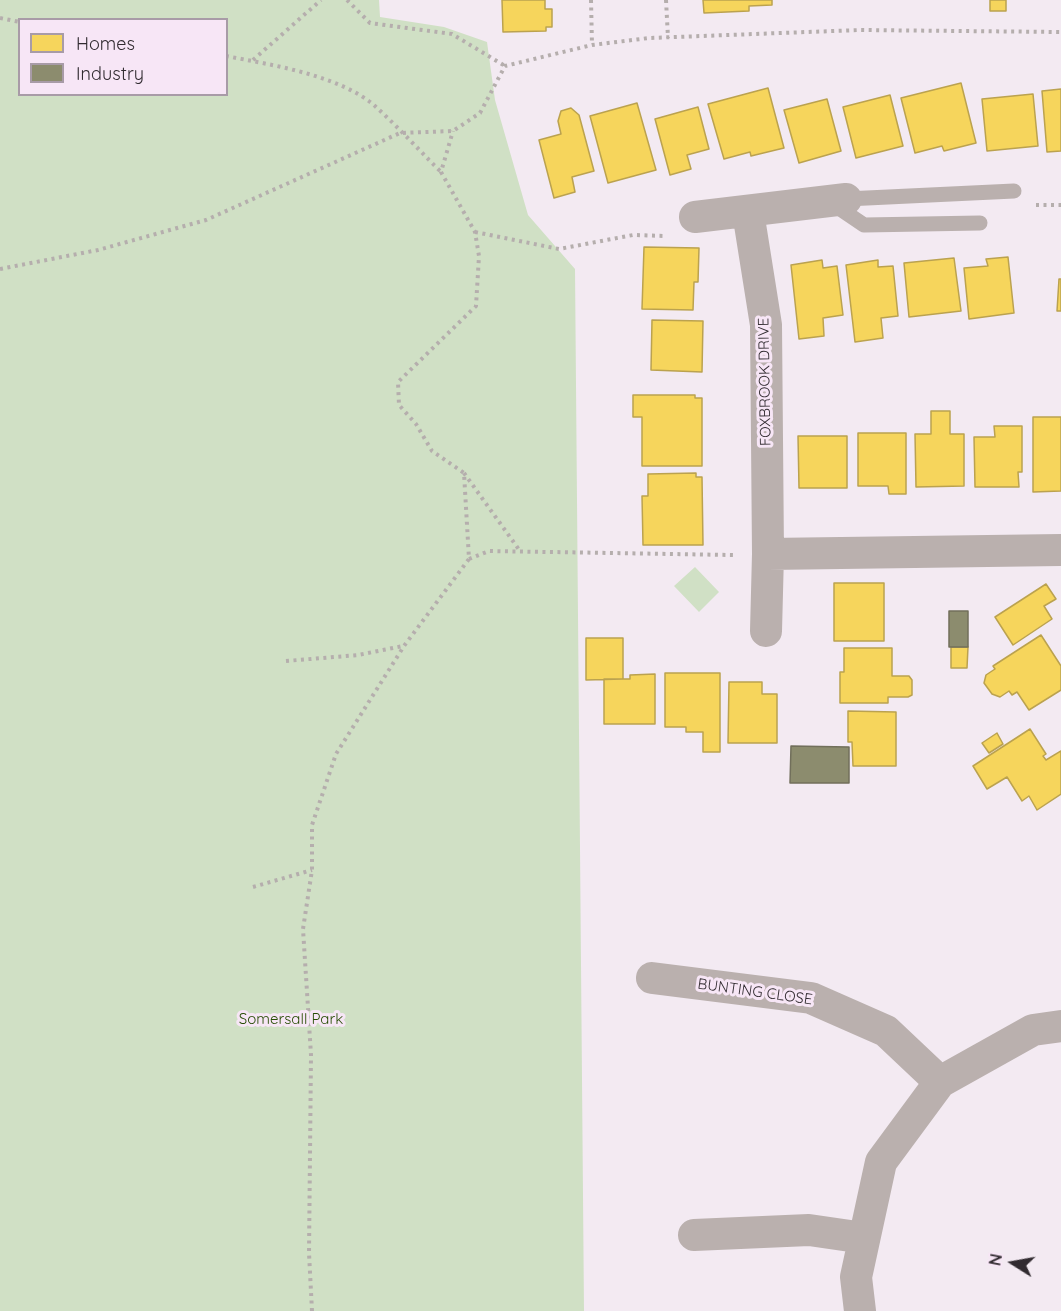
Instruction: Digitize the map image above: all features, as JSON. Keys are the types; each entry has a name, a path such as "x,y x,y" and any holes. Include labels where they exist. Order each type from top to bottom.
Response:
{"street":[{"path":"695,217 837,200"},
{"name":"FOXBROOK DRIVE","path":"748,212 765,325 768,554 766,632"},
{"path":"768,554 1061,550"},
{"name":"BUNTING CLOSE","path":"652,978 811,998 886,1031 940,1082"},
{"path":"860,1311 856,1277 881,1162 940,1082 1033,1030 1061,1026"},
{"path":"694,1235 809,1230 864,1238"}],"lane":[{"path":"837,200 1014,191"},
{"path":"837,200 864,225 980,224"}],"path":[{"path":"252,61 321,0"},
{"path":"347,0 370,23 452,34 505,66 592,45 668,38 860,30 939,33 1061,32"},
{"path":"591,0 592,45"},
{"path":"666,0 668,38"},
{"path":"0,18 18,22"},
{"path":"228,56 300,71 348,89 374,105 441,171 475,232 479,256 476,306 398,382 399,405 416,424 432,452 464,473 520,551"},
{"path":"0,269 98,250 206,220 400,133 453,131 480,113 505,66"},
{"path":"441,171 453,131"},
{"path":"475,232 559,249 633,235 681,236 695,217"},
{"path":"464,473 469,559"},
{"path":"312,1311 309,1253 311,1055 303,929 312,870 312,825 336,754 404,646 469,559 489,551 711,556 768,554"},
{"path":"286,661 358,655 404,646"},
{"path":"253,887 312,870"}],"green space":[{"name":"Somersall Park","path":"0,0 379,0 380,17 444,27 487,42 495,100 528,215 575,269 584,1311 0,1311"},
{"path":"695,567 719,592 699,612 674,586"}],"building: Homes":[{"path":"502,0 545,0 545,9 552,9 552,27 546,27 546,31 503,32"},
{"path":"703,0 772,0 772,5 749,6 749,11 704,13"},
{"path":"990,0 1006,0 1006,11 990,11"},
{"path":"961,83 976,143 944,151 942,146 915,153 901,98"},
{"path":"768,88 784,148 751,156 750,152 724,159 708,104"},
{"path":"1061,89 1061,151 1047,152 1042,91"},
{"path":"1033,94 1038,146 987,151 982,99"},
{"path":"890,95 903,146 856,158 843,107"},
{"path":"827,99 841,151 799,163 784,110"},
{"path":"637,103 656,170 608,183 590,116"},
{"path":"698,107 709,149 687,155 691,169 670,175 655,119"},
{"path":"571,108 579,115 594,171 572,177 575,192 554,198 539,140 561,134 558,121 561,111"},
{"path":"644,247 699,248 698,282 694,282 693,310 642,309"},
{"path":"1008,257 1014,313 969,319 964,268 988,266 986,259"},
{"path":"954,258 961,311 909,317 904,263"},
{"path":"822,260 823,268 837,266 843,315 823,318 824,336 799,339 791,265"},
{"path":"878,260 878,267 893,266 898,316 881,318 883,338 855,342 846,265"},
{"path":"1059,279 1061,279 1061,311 1057,311"},
{"path":"652,320 703,321 702,372 651,370"},
{"path":"633,395 695,395 695,398 702,398 702,466 642,466 642,417 633,417"},
{"path":"931,411 950,411 950,434 964,434 964,486 916,487 915,434 931,434"},
{"path":"1033,417 1061,417 1061,491 1033,492"},
{"path":"994,426 1022,426 1022,472 1018,472 1019,487 975,487 974,437 995,437"},
{"path":"858,433 906,433 906,494 889,494 888,486 858,486"},
{"path":"798,436 847,436 847,488 799,488"},
{"path":"696,473 696,477 702,477 703,545 643,545 642,496 648,496 648,474"},
{"path":"834,583 884,583 884,641 834,641"},
{"path":"1046,584 1056,599 1044,606 1052,619 1013,645 995,617"},
{"path":"1041,635 1061,666 1061,690 1029,710 1017,692 1012,695 1009,691 1000,697 992,694 984,683 986,675 995,669 993,666"},
{"path":"586,638 623,638 623,679 586,680"},
{"path":"951,647 968,647 967,668 951,668"},
{"path":"844,648 892,648 892,676 909,676 912,680 912,695 888,697 888,703 840,703 840,672 844,672"},
{"path":"665,673 720,673 720,752 703,752 703,732 686,732 686,727 665,727"},
{"path":"655,674 655,724 604,724 604,679 630,679 630,675"},
{"path":"729,682 762,682 762,694 777,694 777,743 728,743"},
{"path":"848,711 896,712 896,766 853,766 852,742 848,742"},
{"path":"1030,729 1046,754 1043,756 1046,760 1061,751 1061,794 1037,810 1029,796 1022,801 1007,777 987,789 973,766"},
{"path":"997,733 1003,744 989,753 982,743"}],"building: Industry":[{"path":"949,611 968,611 968,647 949,647"},
{"path":"791,746 849,747 849,783 790,783"}]}
